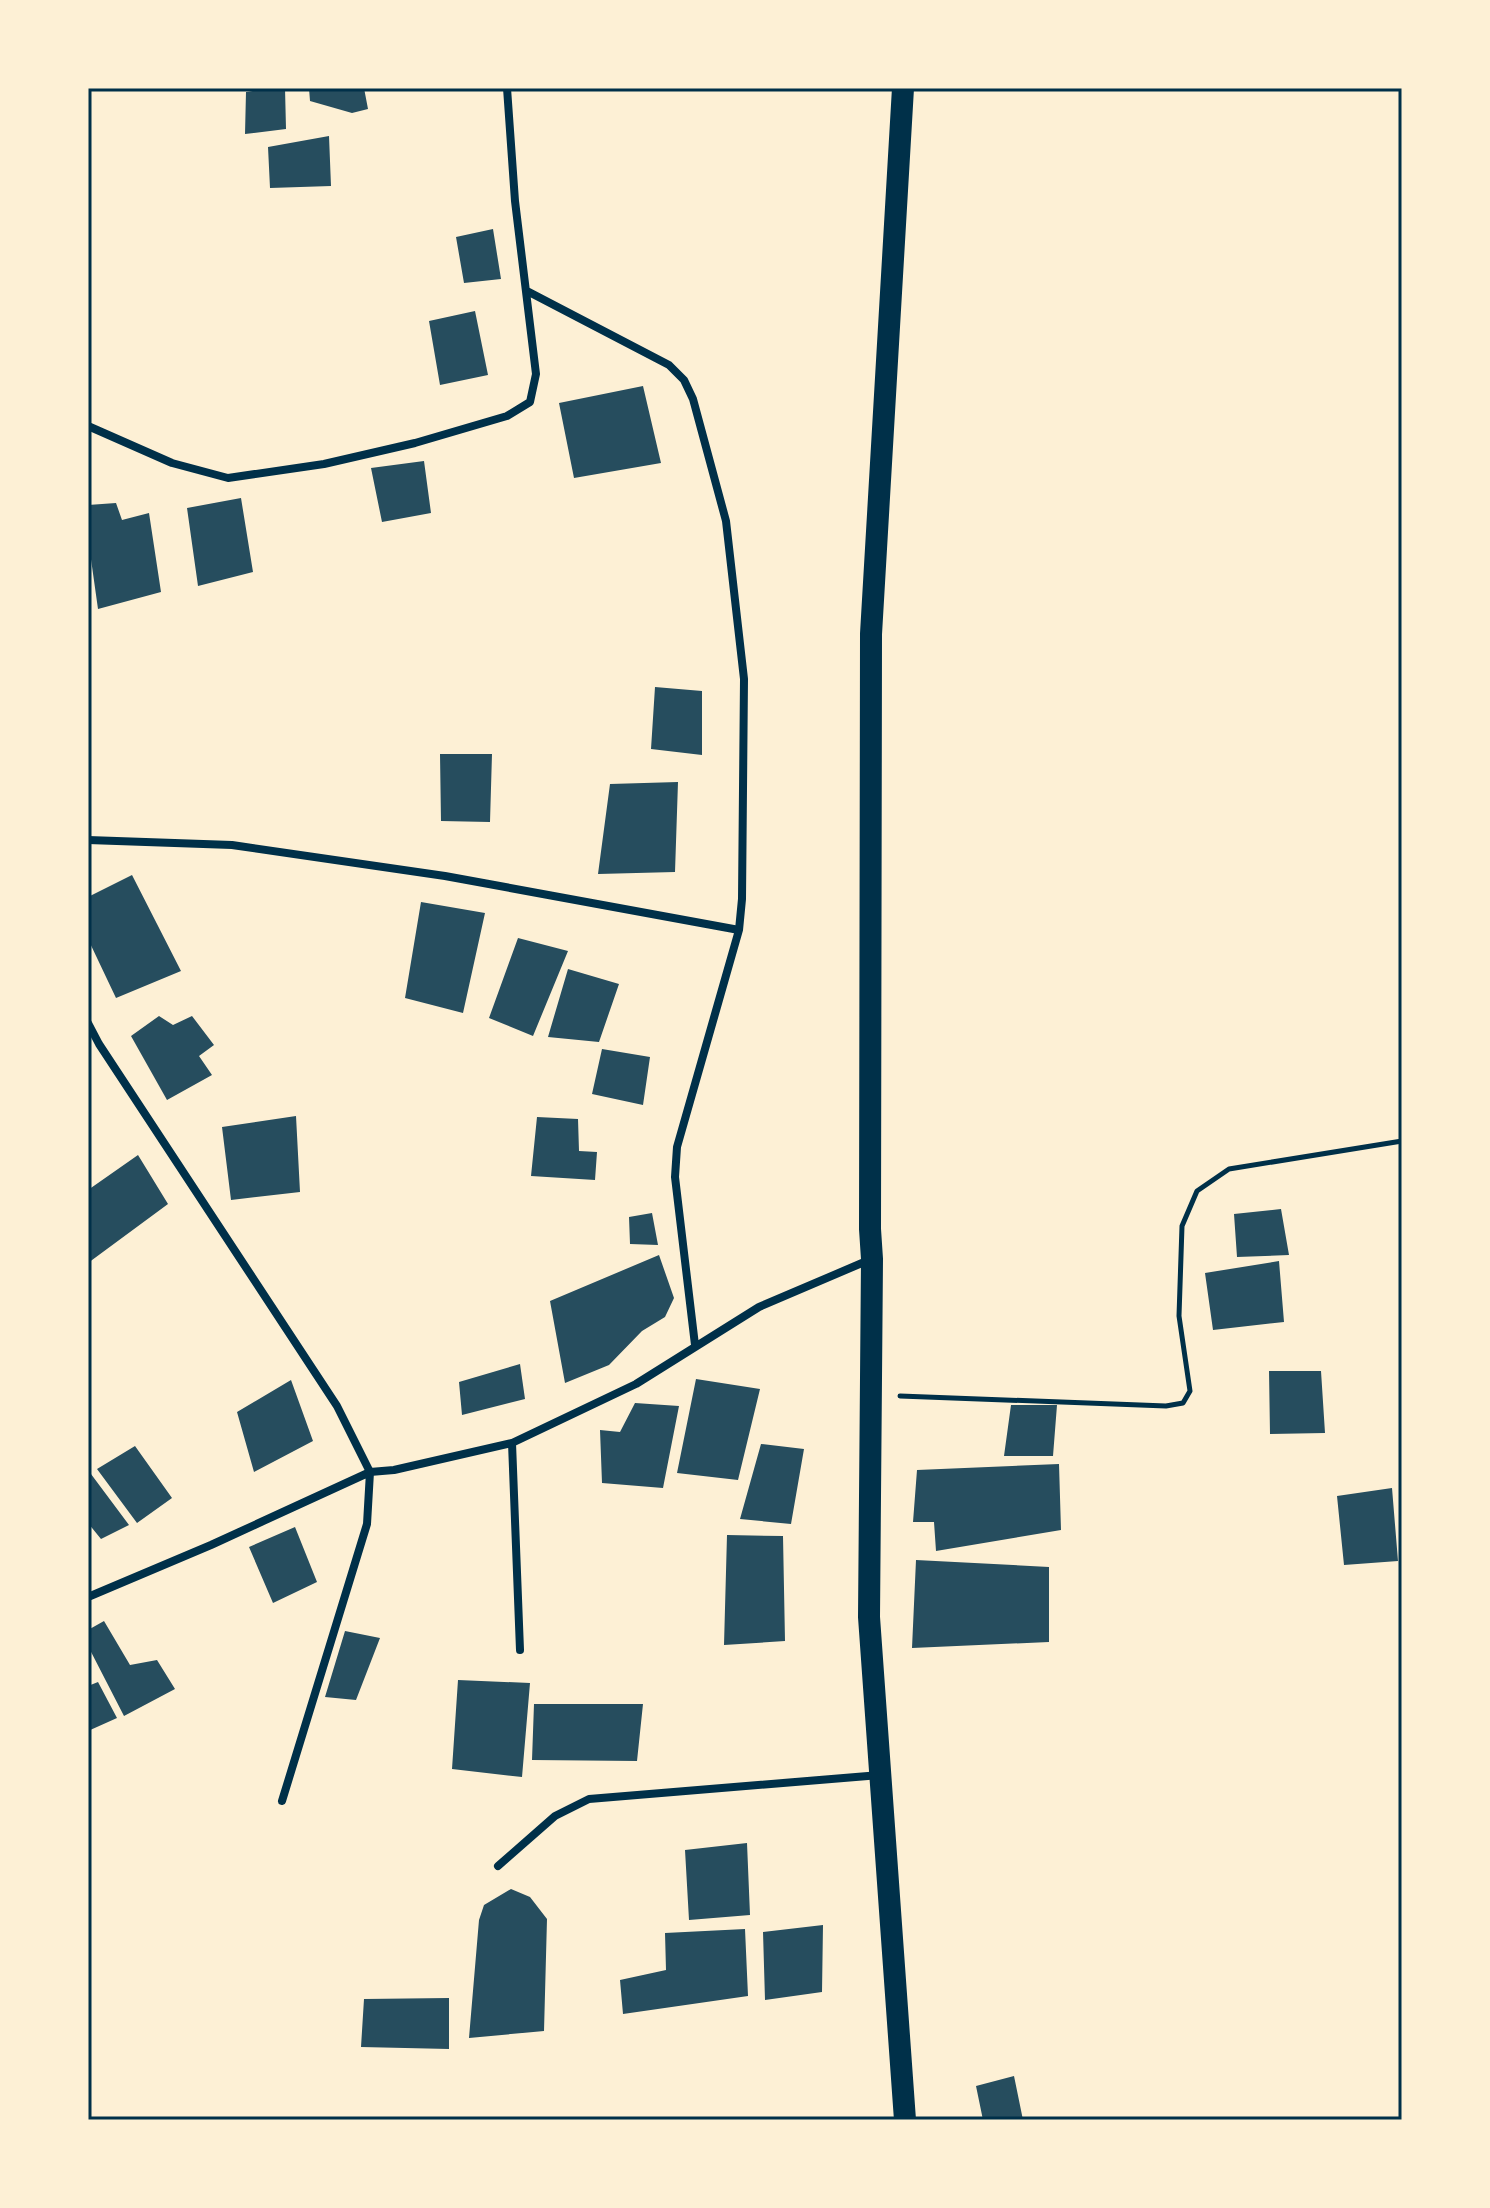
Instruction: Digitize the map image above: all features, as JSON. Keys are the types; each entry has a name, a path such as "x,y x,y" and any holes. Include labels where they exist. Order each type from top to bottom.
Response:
{"highway":[{"path":"903,88 871,634 869,1617 905,2120"}],"street":[{"path":"88,426 172,463 228,478 324,464 415,443 507,416 530,402 536,374 515,201 507,88"},
{"path":"527,291 669,365 684,380 693,399 726,521 744,679 742,899 739,930 677,1147 675,1177 695,1345"},
{"path":"88,840 232,845 445,876 739,930"},
{"path":"88,1023 337,1406 370,1472 367,1524 282,1801"},
{"path":"88,1597 370,1472 394,1470 512,1443 636,1384 759,1307 872,1259"},
{"path":"512,1443 520,1650"},
{"path":"498,1866 555,1816 589,1799 880,1775"}],"path":[{"path":"871,1394 1135,1405 1183,1403 1190,1391 1179,1316 1182,1226 1197,1191 1229,1169 1402,1141"}],"building":[{"path":"285,88 286,129 245,134 246,92"},
{"path":"309,88 364,88 368,109 352,113 310,101"},
{"path":"329,136 331,186 270,188 268,147"},
{"path":"493,229 501,279 464,283 456,237"},
{"path":"475,311 488,375 440,385 429,321"},
{"path":"643,386 661,463 574,478 559,403"},
{"path":"424,461 431,513 382,522 371,468"},
{"path":"241,498 253,572 198,586 187,508"},
{"path":"116,503 122,520 149,513 161,592 98,609 88,538 88,505"},
{"path":"655,687 702,691 702,755 651,749"},
{"path":"440,754 492,754 490,822 441,821"},
{"path":"678,782 675,872 598,874 610,784"},
{"path":"132,875 181,971 116,998 88,939 88,897"},
{"path":"421,902 485,913 463,1013 405,998"},
{"path":"518,938 568,951 533,1036 489,1018"},
{"path":"568,969 619,984 599,1042 548,1037"},
{"path":"159,1016 173,1025 192,1016 214,1045 199,1056 212,1075 167,1100 131,1036"},
{"path":"602,1049 650,1057 643,1105 592,1094"},
{"path":"296,1116 300,1192 231,1200 222,1127"},
{"path":"537,1117 578,1119 579,1151 597,1152 595,1180 531,1176"},
{"path":"138,1155 168,1204 88,1263 88,1190"},
{"path":"1281,1209 1289,1255 1237,1257 1234,1214"},
{"path":"652,1213 658,1245 630,1244 629,1217"},
{"path":"659,1255 674,1298 665,1317 642,1331 609,1365 565,1383 550,1301"},
{"path":"1279,1261 1284,1322 1213,1330 1205,1273"},
{"path":"520,1364 525,1399 462,1415 459,1382"},
{"path":"1269,1371 1321,1371 1325,1433 1270,1434"},
{"path":"696,1379 760,1389 738,1480 677,1473"},
{"path":"291,1380 313,1441 254,1472 237,1412"},
{"path":"635,1403 679,1406 663,1488 602,1483 600,1430 620,1432"},
{"path":"1011,1405 1057,1405 1053,1456 1004,1456"},
{"path":"761,1444 804,1449 791,1524 740,1519"},
{"path":"135,1446 172,1498 137,1523 97,1469"},
{"path":"1059,1464 1061,1530 936,1551 934,1522 913,1522 917,1470"},
{"path":"88,1470 129,1525 101,1539 88,1523"},
{"path":"1392,1488 1398,1561 1344,1565 1337,1496"},
{"path":"295,1527 317,1582 273,1603 249,1547"},
{"path":"727,1535 783,1536 785,1641 724,1645"},
{"path":"916,1560 1049,1567 1049,1642 912,1648"},
{"path":"104,1621 130,1665 157,1660 175,1689 124,1716 88,1646 88,1630"},
{"path":"345,1631 380,1638 356,1700 325,1697"},
{"path":"458,1680 530,1683 522,1777 452,1769"},
{"path":"98,1682 117,1718 88,1731 88,1686"},
{"path":"534,1704 643,1704 637,1761 532,1760"},
{"path":"747,1843 750,1915 689,1920 685,1850"},
{"path":"511,1889 530,1897 547,1919 544,2031 469,2038 479,1920 484,1905"},
{"path":"823,1925 822,1992 765,2000 763,1932"},
{"path":"745,1929 748,1996 623,2014 620,1980 666,1970 665,1933"},
{"path":"449,1998 449,2049 361,2047 364,1999"},
{"path":"1014,2076 1023,2120 983,2120 976,2086"}]}
